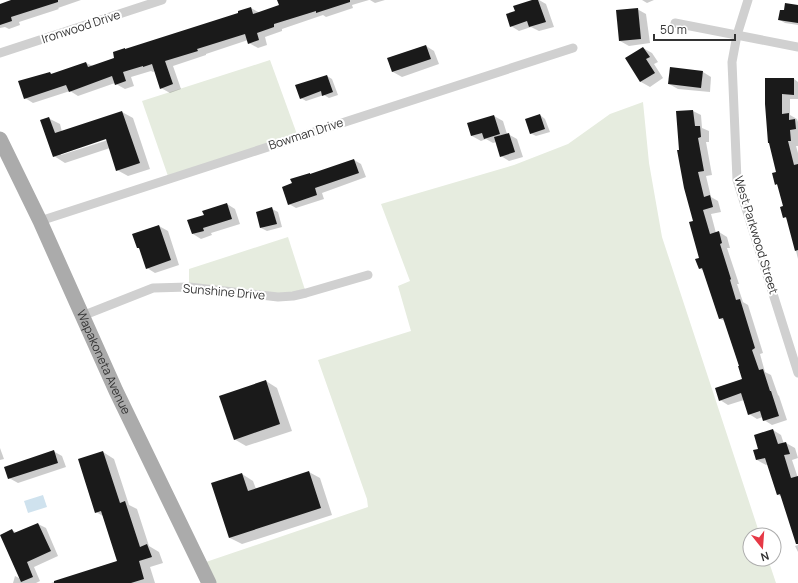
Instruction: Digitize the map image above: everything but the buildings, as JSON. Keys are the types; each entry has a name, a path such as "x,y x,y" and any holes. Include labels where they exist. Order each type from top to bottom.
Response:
{"main road":[{"name":"Wapakoneta Avenue","path":"0,139 40,222 116,391 209,583"}],"street":[{"name":"Ironwood Drive","path":"0,53 162,0"},
{"name":"West Parkwood Street","path":"748,0 736,35 732,62 737,180 798,373"},
{"path":"675,23 798,47"},
{"name":"Bowman Drive","path":"40,222 573,48"},
{"name":"Sunshine Drive","path":"82,316 153,288 189,287 278,297 306,293 368,275"}],"shaded area":[{"path":"270,60 298,137 169,179 142,101"},
{"path":"643,102 649,163 662,237 757,527 742,527 742,567 771,567 776,583 209,583 200,564 368,507 367,499 318,360 411,331 398,286 410,281 381,204 514,165 568,144 610,114"},
{"path":"288,237 306,293 293,296 189,287 189,269"}],"water":[{"path":"43,495 47,507 28,513 24,501"}]}
